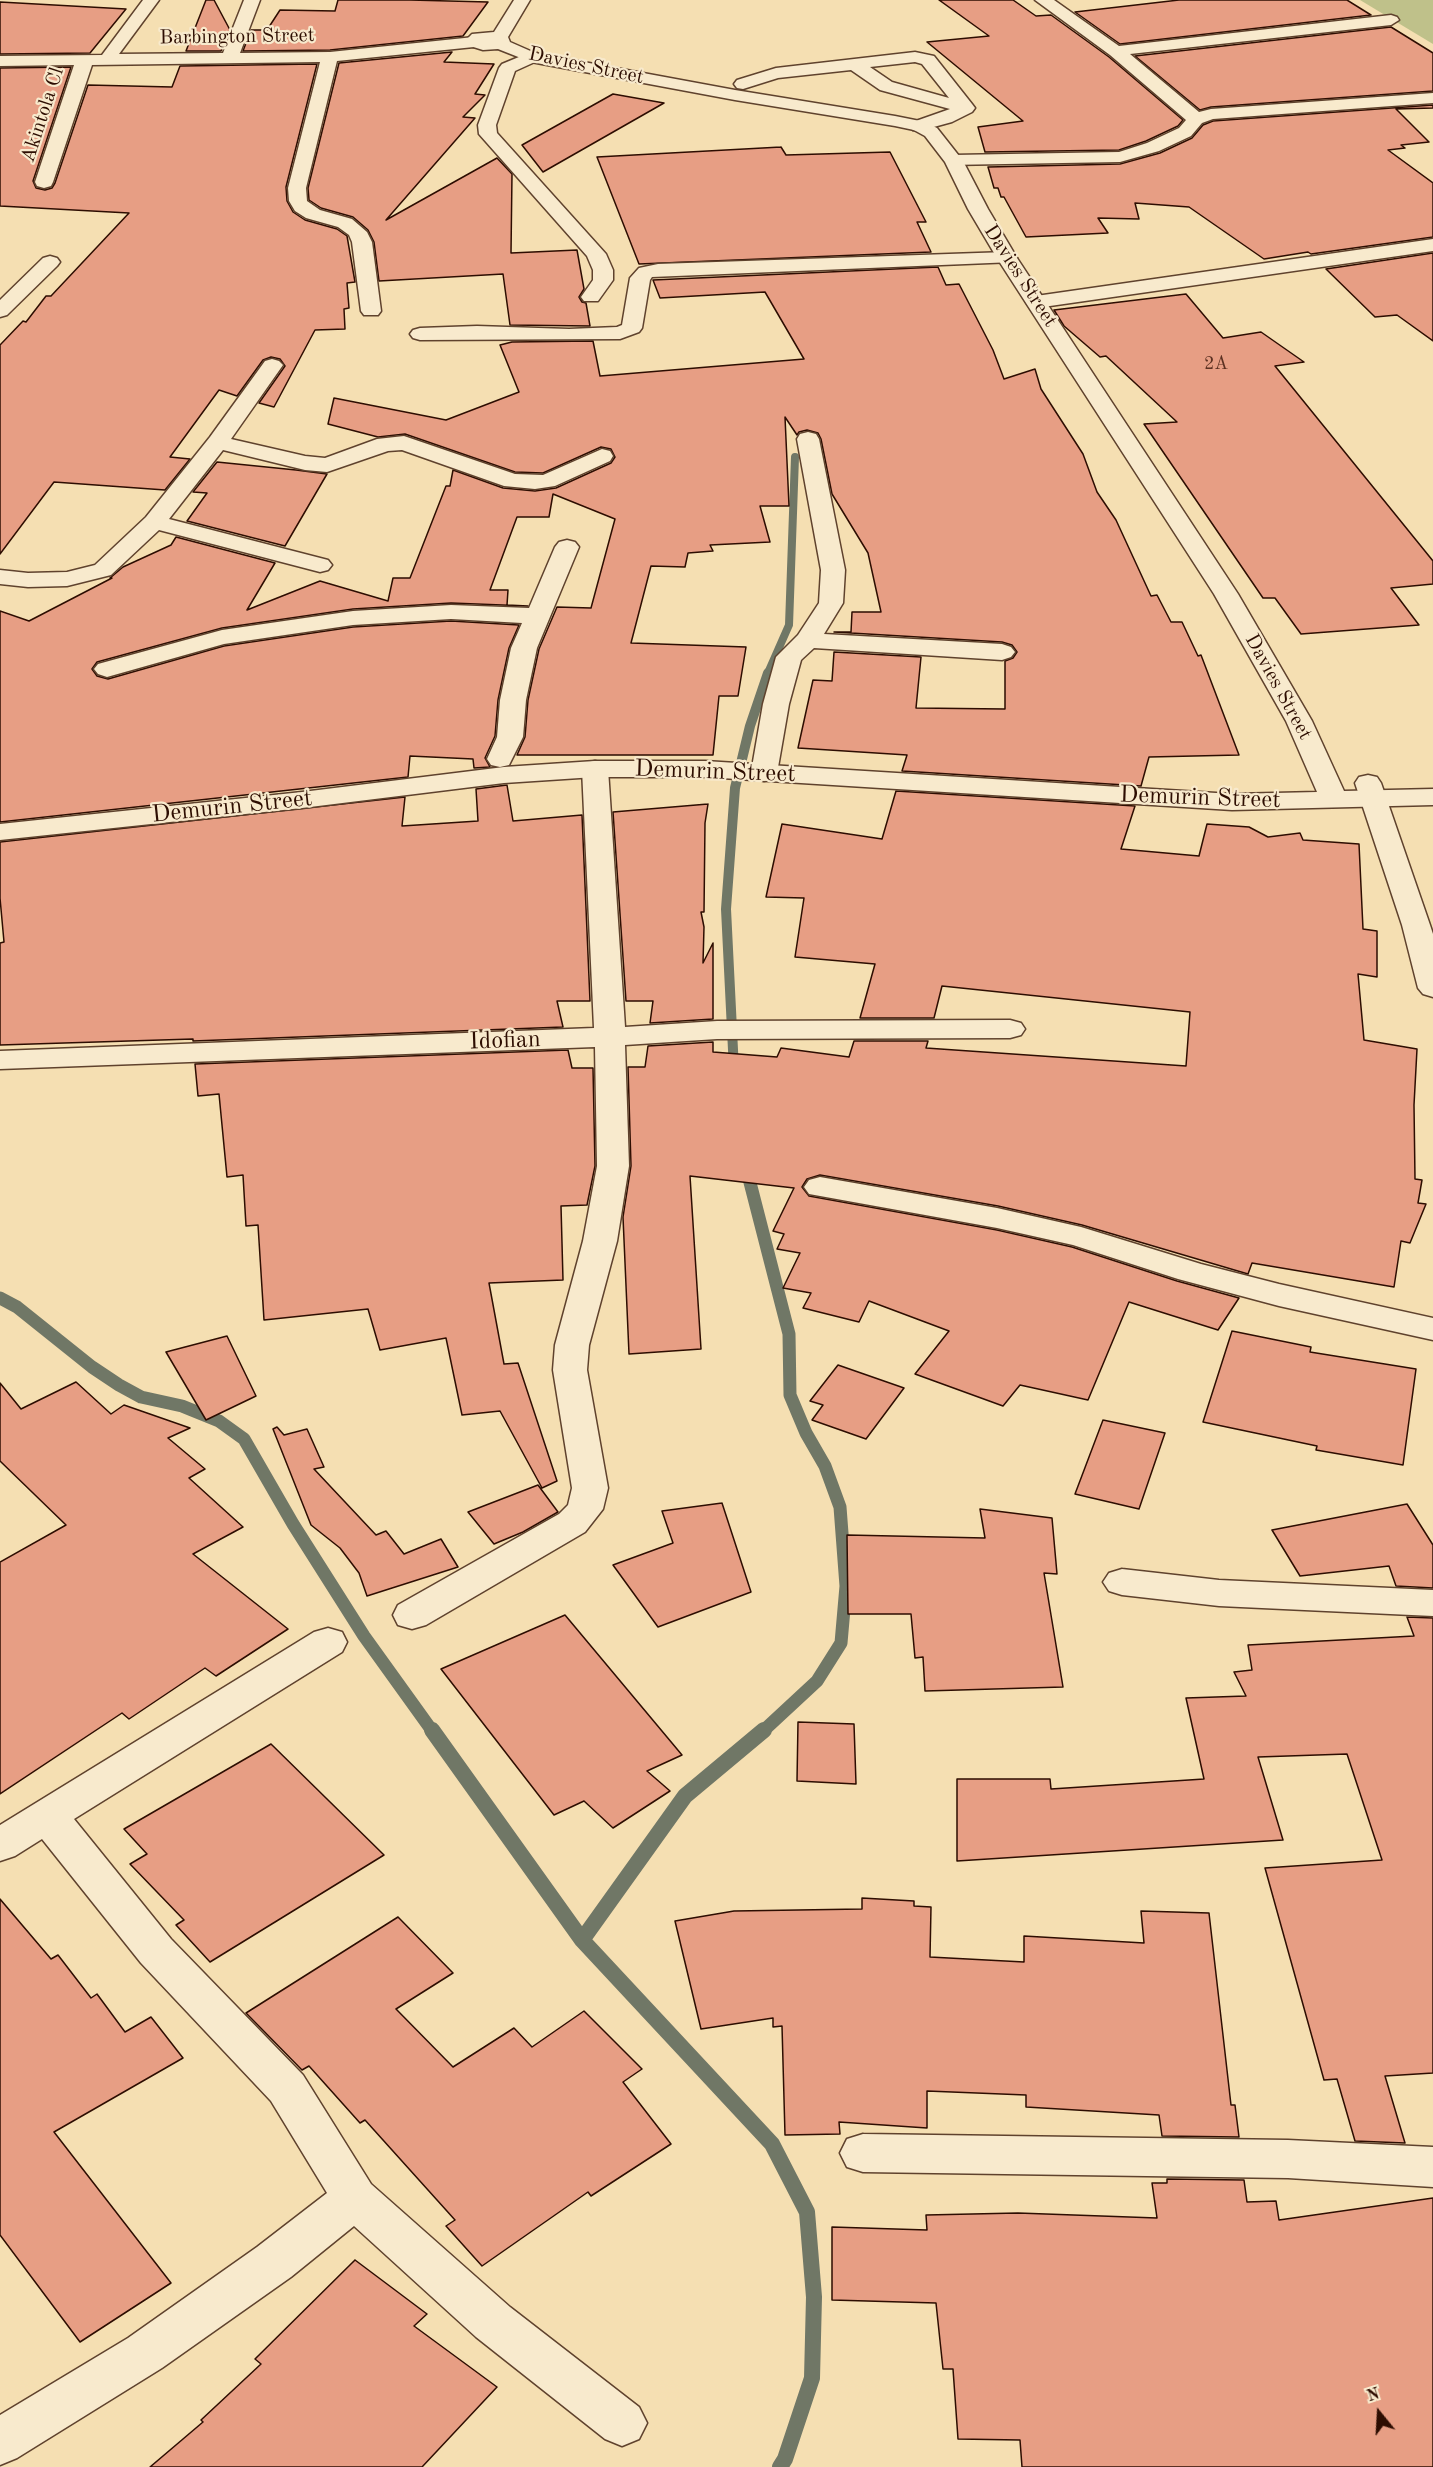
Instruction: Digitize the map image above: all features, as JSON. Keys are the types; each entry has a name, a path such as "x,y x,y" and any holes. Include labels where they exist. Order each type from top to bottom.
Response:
{"street":[{"path":"106,61 151,0"},
{"path":"230,57 252,0"},
{"path":"499,41 522,0"},
{"path":"1043,0 1116,51 1196,119"},
{"path":"476,40 489,19"},
{"path":"1116,51 1391,20"},
{"name":"Barbington Street","path":"0,62 330,57 476,40 483,45 499,41"},
{"name":"Davies Street","path":"499,41 531,57 919,126 931,132 954,161 978,209 1007,258 1226,594 1299,721 1331,793"},
{"path":"330,57 297,188 298,201 302,207 313,214 345,223 357,232 362,242 371,311"},
{"path":"531,57 508,68 487,125 488,134 596,254 603,270 603,280 591,297"},
{"path":"743,84 776,73 915,57 928,60 966,108"},
{"name":"Akintola Cl","path":"44,182 84,62"},
{"path":"854,64 886,86 966,108"},
{"path":"954,161 1120,157 1136,154 1185,132 1196,119 1211,114 1433,98"},
{"path":"919,126 946,118 966,108"},
{"path":"1036,302 1433,245"},
{"path":"420,334 620,333 632,328 640,278 646,272 1007,258"},
{"path":"0,311 50,262"},
{"path":"0,577 28,580 67,579 103,570 154,522 218,441 272,365"},
{"path":"757,766 789,657 808,640 831,603 833,570 808,439"},
{"path":"218,441 305,463 327,465 385,444 404,443 512,481 535,482 547,481 602,456"},
{"path":"154,522 320,565"},
{"path":"500,759 510,737 513,700 524,648 567,547"},
{"path":"107,669 222,637 342,619 406,613 538,616"},
{"path":"808,640 1002,652"},
{"name":"Demurin Street","path":"0,816 298,785 500,759 660,753 757,766 1232,802 1370,791 1433,782"},
{"name":"Demurin Street","path":"0,832 302,800 504,775 708,761"},
{"path":"412,1615 572,1523 585,1509 590,1488 570,1370 572,1345 600,1241 613,1166 610,1037 595,769"},
{"path":"1370,791 1416,925 1433,988"},
{"name":"Demurin Street","path":"1370,791 1433,797"},
{"name":"Idofian","path":"0,1060 610,1037 717,1030 1010,1029"},
{"path":"820,1187 997,1218 1081,1237 1190,1272 1278,1295 1433,1329"},
{"path":"1122,1582 1254,1595 1433,1603"},
{"path":"0,1845 328,1642"},
{"path":"48,1817 156,1951 287,2088 355,2198 493,2322 622,2423"},
{"path":"863,2153 1288,2159 1433,2167"},
{"path":"0,2442 145,2354 274,2262 355,2198"}],"green space":[{"path":"1360,0 1433,0 1433,44"}],"building":[{"path":"206,0 214,0 230,30 221,51 186,51"},
{"path":"338,0 488,2 463,36 330,50 243,51 251,30 267,30 280,10 335,11"},
{"path":"939,0 1013,0 1036,16 1051,15 1109,57 1183,120 1178,126 1146,141 1119,150 985,152 978,127 1023,121 927,42 989,36"},
{"path":"1179,0 1347,0 1371,15 1120,44 1075,12"},
{"path":"0,2 126,9 90,53 0,54"},
{"path":"1391,27 1433,53 1433,91 1211,107 1200,110 1135,56"},
{"path":"452,52 444,62 494,64 475,94 485,95 463,117 475,118 386,220 497,158 512,174 511,253 577,250 584,289 579,297 582,302 586,303 590,326 510,325 503,274 379,281 374,242 368,230 353,217 321,208 309,200 308,188 339,63"},
{"path":"317,64 286,187 287,201 293,212 305,220 337,229 347,236 355,282 347,283 349,308 344,309 345,329 315,330 274,407 259,403 285,366 280,359 271,357 263,360 237,396 219,390 170,457 190,459 165,490 54,482 0,554 0,345 23,321 26,322 46,296 51,296 129,213 0,206 0,68 71,67 33,181 36,188 45,190 52,188 55,183 88,85 172,87 180,66"},
{"path":"613,94 664,103 543,172 522,145"},
{"path":"1433,105 1433,108 1396,109 1429,142 1401,145 1405,148 1388,150 1433,183 1433,237 1311,254 1308,252 1264,259 1189,207 1135,203 1139,219 1098,218 1108,233 1026,237 1004,197 1001,197 998,188 994,188 988,167 1120,164 1160,153 1192,138 1203,125 1213,121"},
{"path":"781,147 786,155 890,152 926,222 917,222 931,252 639,264 597,157"},
{"path":"1433,253 1433,341 1397,315 1375,317 1326,269"},
{"path":"938,267 946,285 959,284 993,350 1004,379 1035,369 1041,389 1083,454 1097,492 1116,520 1151,596 1157,595 1171,622 1182,622 1198,656 1201,655 1239,755 1149,757 1141,786 902,771 907,755 798,748 813,680 832,681 834,652 921,657 916,708 1005,709 1005,661 1013,658 1017,652 1012,645 1002,642 834,632 851,632 852,612 881,612 868,553 832,494 818,433 807,430 797,435 785,417 789,506 760,506 770,542 710,545 713,551 688,553 685,567 651,566 631,643 746,647 738,696 719,696 713,755 517,755 525,737 528,700 539,649 557,607 591,608 615,519 553,494 549,517 517,517 490,590 508,590 507,605 528,606 451,603 353,609 222,628 97,662 92,669 97,676 108,679 224,646 353,627 451,621 519,625 509,648 498,700 495,736 485,758 490,767 474,768 473,759 410,756 408,777 0,822 0,611 29,621 112,578 110,578 123,567 171,545 176,537 275,563 247,610 320,581 388,601 393,578 410,578 446,486 450,486 453,470 503,488 535,491 556,488 611,463 615,457 611,449 601,447 543,473 515,472 405,434 378,437 328,424 334,398 446,420 519,392 500,345 512,342 593,341 600,376 804,359 765,292 660,298 653,280"},
{"path":"1186,294 1223,338 1261,332 1304,362 1275,366 1433,561 1433,584 1391,588 1419,625 1301,634 1275,598 1263,598 1144,424 1177,422 1106,356 1100,357 1064,326 1054,310"},
{"path":"217,462 327,474 285,546 187,521 207,493 193,492"},
{"path":"507,785 513,821 582,815 590,1001 557,1001 563,1027 193,1041 193,1039 0,1045 0,943 4,942 0,898 0,842 405,797 402,826 478,821 476,789"},
{"path":"896,791 1135,806 1121,849 1199,856 1207,824 1249,827 1268,837 1300,833 1303,840 1359,844 1363,929 1377,931 1377,977 1358,974 1364,1040 1417,1049 1414,1105 1415,1179 1422,1180 1418,1203 1426,1204 1410,1243 1401,1241 1394,1287 1252,1263 1248,1274 1082,1225 998,1206 820,1175 807,1179 802,1187 809,1196 997,1230 1072,1247 1177,1281 1239,1298 1218,1330 1129,1302 1088,1400 1020,1385 1003,1406 915,1374 949,1331 869,1301 859,1322 803,1308 811,1293 783,1288 800,1253 777,1249 784,1234 773,1231 794,1188 690,1176 701,1349 629,1354 623,1217 631,1166 628,1067 645,1067 648,1046 713,1042 713,1052 777,1057 781,1048 849,1057 854,1041 928,1041 926,1048 1186,1066 1190,1012 942,986 934,1018 860,1018 875,964 795,957 804,898 766,897 782,824 882,839"},
{"path":"708,804 705,823 704,912 701,912 704,927 703,963 713,943 713,1019 650,1023 653,1001 626,1001 613,812"},
{"path":"568,1050 572,1068 593,1068 595,1166 587,1205 561,1206 563,1280 489,1283 504,1364 518,1363 557,1481 542,1488 500,1411 462,1415 446,1338 380,1350 368,1309 264,1320 258,1225 246,1226 243,1175 227,1177 219,1094 198,1096 195,1064"},
{"path":"1232,1331 1311,1347 1310,1352 1416,1369 1403,1465 1316,1450 1317,1446 1203,1422"},
{"path":"227,1336 256,1396 206,1420 166,1352"},
{"path":"838,1365 904,1388 866,1439 812,1420 823,1405 810,1401"},
{"path":"76,1382 111,1414 124,1405 190,1428 168,1438 205,1469 189,1478 243,1527 193,1554 288,1629 216,1676 205,1668 129,1719 122,1713 0,1794 0,1562 66,1525 0,1461 0,1383 21,1409"},
{"path":"1103,1420 1165,1433 1139,1509 1075,1494"},
{"path":"277,1427 284,1435 307,1429 324,1467 314,1469 376,1535 386,1531 404,1554 441,1539 458,1567 367,1596 359,1573 340,1548 311,1525 273,1429"},
{"path":"538,1485 558,1512 523,1532 494,1544 468,1512"},
{"path":"722,1503 751,1592 658,1627 613,1565 673,1543 662,1511"},
{"path":"1407,1504 1433,1545 1433,1588 1396,1586 1389,1566 1300,1576 1272,1530"},
{"path":"980,1509 1052,1518 1057,1574 1044,1573 1063,1687 925,1691 923,1657 915,1658 911,1614 848,1614 847,1535 985,1538"},
{"path":"565,1615 682,1755 647,1771 670,1791 613,1828 584,1801 554,1815 441,1669"},
{"path":"1407,1617 1433,1618 1433,2073 1385,2076 1405,2143 1355,2141 1337,2079 1324,2080 1265,1868 1382,1860 1347,1754 1258,1757 1283,1840 957,1861 957,1779 1050,1779 1051,1789 1204,1779 1186,1698 1246,1696 1234,1672 1252,1670 1248,1645 1414,1636"},
{"path":"798,1722 854,1724 856,1784 797,1781"},
{"path":"271,1744 384,1855 210,1962 176,1925 184,1920 130,1864 147,1854 124,1829"},
{"path":"862,1898 914,1901 914,1906 931,1907 930,1957 1024,1962 1024,1936 1144,1943 1141,1911 1209,1913 1231,2105 1235,2105 1239,2137 1162,2136 1159,2115 1026,2107 1026,2095 927,2091 927,2128 839,2122 840,2134 785,2135 782,2026 773,2027 773,2018 701,2029 675,1921 734,1911 862,1909"},
{"path":"0,1899 51,1959 58,1955 91,1998 97,1994 125,2032 151,2017 183,2058 54,2132 171,2283 80,2342 0,2235"},
{"path":"398,1917 453,1973 396,2009 453,2067 514,2028 532,2047 584,2011 642,2069 623,2082 671,2144 591,2196 588,2192 482,2266 446,2226 455,2220 365,2120 360,2123 309,2066 302,2070 246,2013"},
{"path":"1167,2179 1244,2180 1247,2202 1276,2201 1279,2220 1433,2198 1433,2467 1022,2467 1020,2440 958,2439 953,2369 943,2369 936,2303 832,2300 832,2227 927,2230 926,2215 1018,2213 1157,2218 1152,2183 1167,2183"},
{"path":"355,2260 427,2314 414,2326 497,2387 422,2467 150,2467 203,2422 201,2420 261,2364 255,2359"}],"waterway":[{"path":"767,675 789,625 795,457"},
{"path":"734,1070 726,909 735,788 750,726 768,673"},
{"path":"746,1167 789,1334 790,1395 806,1433 825,1466 840,1507 846,1586 841,1643 817,1681 762,1732"},
{"path":"0,1298 17,1307 92,1367 119,1385 141,1397 182,1406 219,1421 244,1439 293,1524 364,1636 433,1732"},
{"path":"432,1730 582,1940"},
{"path":"582,1940 685,1796 764,1730"},
{"path":"582,1940 772,2144 807,2212 814,2297 812,2378 785,2459 780,2467"}]}
